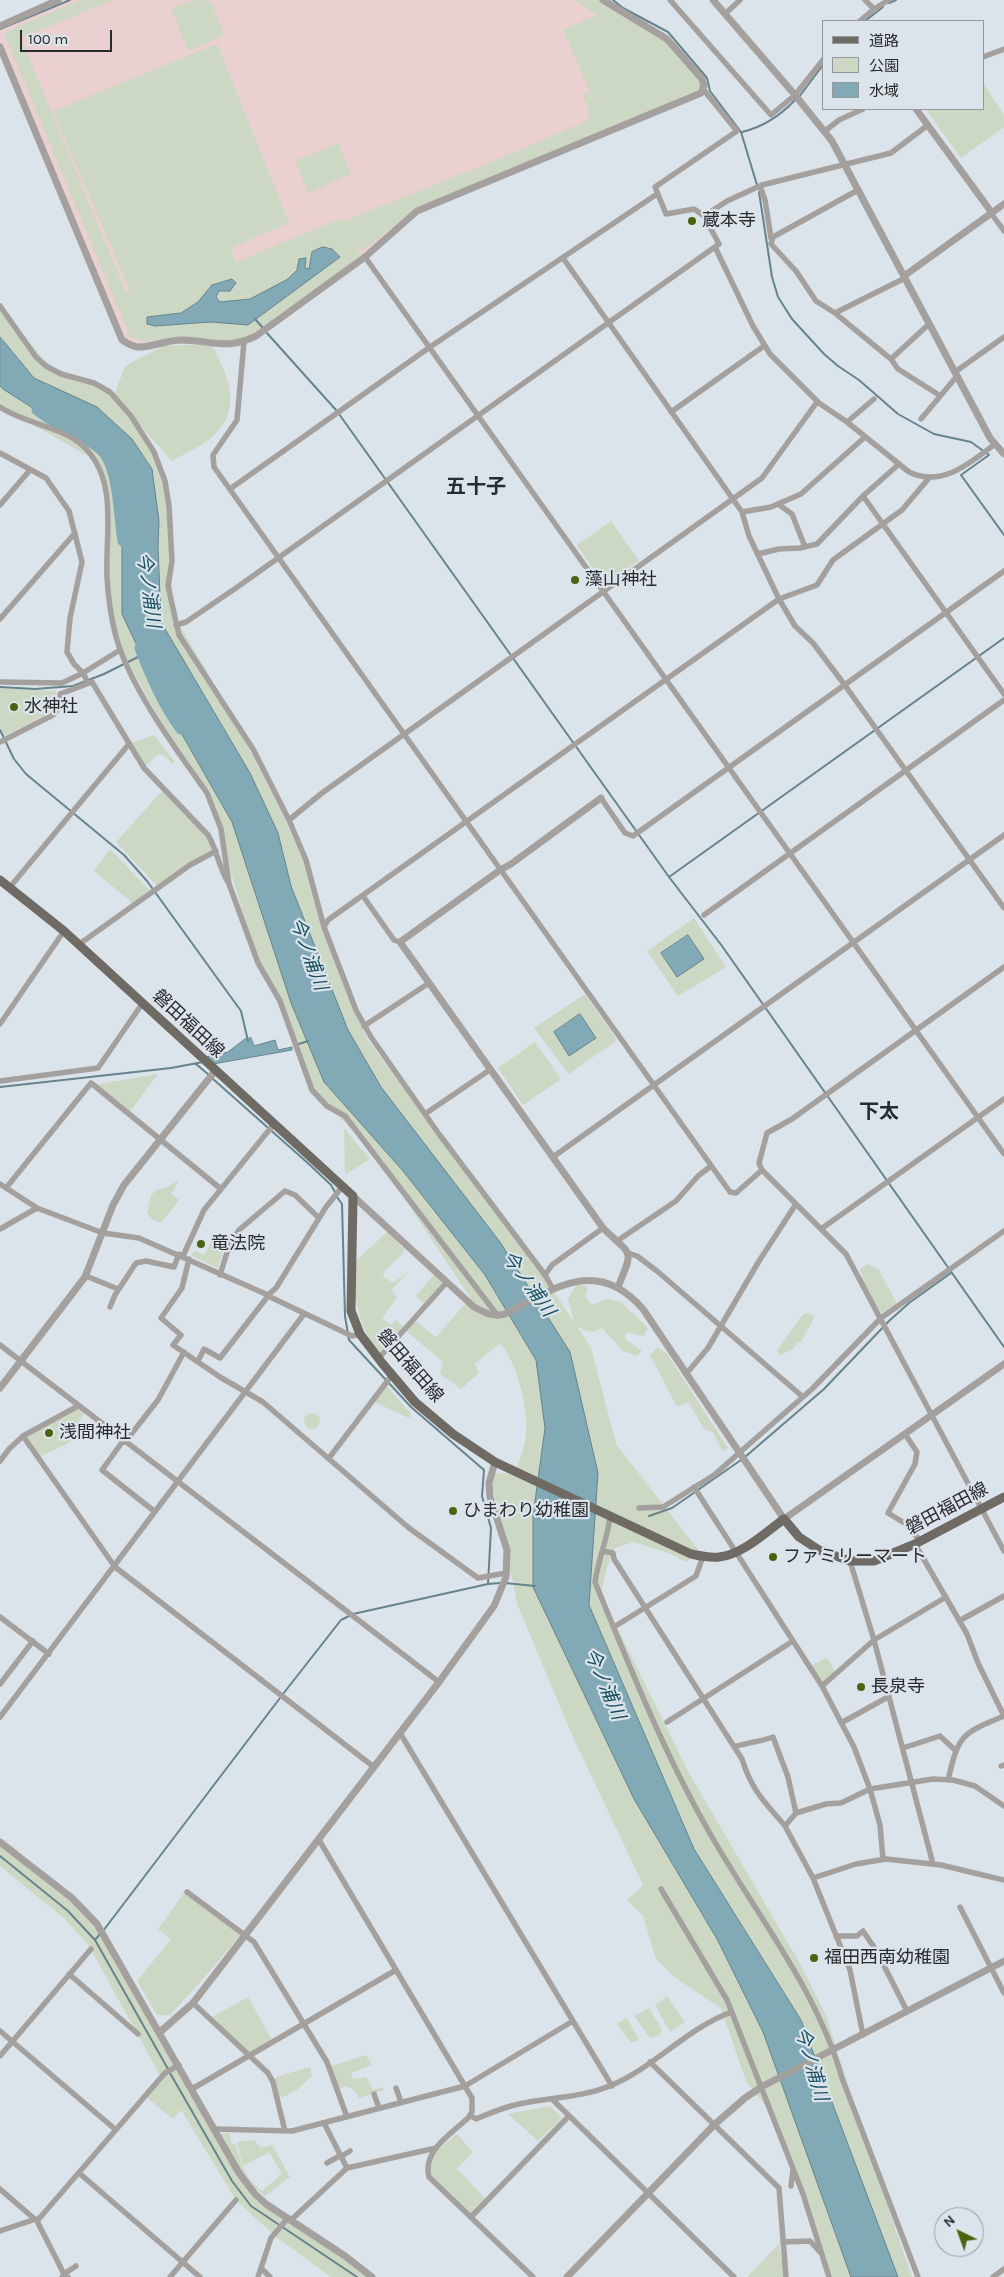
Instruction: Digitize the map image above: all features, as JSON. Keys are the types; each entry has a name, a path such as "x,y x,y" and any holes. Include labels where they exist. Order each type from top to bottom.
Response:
{"main road":[{"name":"磐田福田線","path":"0,880 64,931 354,1196 351,1312 360,1334 378,1359 427,1414 495,1462 532,1478 610,1518 691,1554 703,1556 720,1557 736,1551 784,1519 807,1544 850,1561 880,1560 918,1543 1004,1497"}],"street":[{"path":"0,26 58,0"},
{"path":"0,47 122,340 130,345 140,347 182,340 222,345 244,342 264,331 365,257 417,212 701,93 702,79 668,39 603,0"},
{"path":"670,0 771,115 795,95 822,61"},
{"path":"712,0 825,131 956,374 995,444 1004,454"},
{"path":"725,14 740,0"},
{"path":"866,0 874,9"},
{"path":"861,20 889,0"},
{"path":"984,57 1004,48"},
{"path":"176,625 186,622 278,558 719,244 704,216 694,209 666,214 655,187 737,130 702,89"},
{"path":"825,131 838,120 861,110"},
{"path":"917,110 1004,231"},
{"path":"704,216 728,201 760,186 891,154 928,125"},
{"path":"760,186 765,200 771,244 796,271 812,296 891,359 898,369 939,395"},
{"path":"771,238 858,190"},
{"path":"230,490 430,347 657,194"},
{"path":"835,313 904,277 1004,204"},
{"path":"715,247 764,346 770,354 817,402 847,422 899,464 917,476 929,478 951,474 963,468 995,444"},
{"path":"365,257 1004,1154"},
{"path":"563,258 742,512 749,536 779,599 795,626 813,643 844,684 1004,908"},
{"path":"1,307 36,357 46,366 61,374 94,383 110,392 131,416 154,452 165,481 169,506 172,561 168,586 179,635 253,749 289,820 306,860 324,927 346,987 364,1026 425,1114 546,1275 553,1289"},
{"path":"891,359 929,324"},
{"path":"921,418 956,374 1004,337"},
{"path":"244,342 236,420 213,455 214,467 730,1192 736,1192 762,1170"},
{"path":"671,412 764,346"},
{"path":"847,422 874,399"},
{"path":"289,820 322,792 762,478 817,402"},
{"path":"0,407 11,414 64,434 77,442 95,460 102,474 108,504 109,600 120,650 142,695 207,793 214,807 225,847 230,884 258,962 280,1002 312,1090 327,1106 345,1116 502,1315"},
{"path":"742,512 778,504 801,494 865,437"},
{"path":"0,453 46,478 64,500 69,511 82,562 70,618 67,652 88,684"},
{"path":"758,554 779,548 805,547 817,544 863,496 899,464"},
{"path":"0,504 30,470"},
{"path":"324,927 328,920 779,599 817,585 833,560 902,510 929,478"},
{"path":"863,496 1004,694"},
{"path":"778,504 792,514 805,547"},
{"path":"0,619 75,533"},
{"path":"400,942 601,798 625,833 633,836 1004,571"},
{"path":"0,682 62,683 120,650"},
{"path":"0,742 53,715 61,705 60,694 92,682 144,768 208,836 216,851 223,874 230,884"},
{"path":"704,915 1004,700"},
{"path":"10,887 129,744"},
{"path":"552,1156 1004,836"},
{"path":"78,945 190,864 216,851"},
{"path":"363,896 394,940 400,942 603,1228 628,1253 638,1256 657,1271 803,1397"},
{"path":"0,1024 64,931"},
{"path":"1004,967 792,1119 768,1133 759,1163 762,1170 846,1254 933,1414 1004,1551"},
{"path":"364,1026 429,983"},
{"path":"0,1081 98,1068 142,1004"},
{"path":"425,1114 491,1069"},
{"path":"0,1388 86,1276 124,1185 215,1071"},
{"path":"6,1188 91,1083 221,1189"},
{"path":"821,1229 1004,1098"},
{"path":"110,1307 118,1289 136,1263 146,1261 174,1267 199,1218 274,1124"},
{"path":"617,1241 676,1200 698,1176 711,1166"},
{"path":"0,1184 38,1208 103,1233 138,1238 181,1255 352,1336 360,1334"},
{"path":"198,1360 204,1349 220,1358 266,1295 272,1293 276,1288 319,1218 342,1187"},
{"path":"220,1275 229,1246 239,1230 285,1191 295,1195 319,1218"},
{"path":"354,1196 474,1307 487,1314 502,1315 553,1289 574,1281 587,1280 618,1287 627,1292 643,1309 784,1519 1004,1364"},
{"path":"686,1374 708,1348 759,1261 796,1204"},
{"path":"0,1228 38,1208"},
{"path":"546,1275 552,1265 603,1228"},
{"path":"639,1508 663,1507 714,1475 803,1397 881,1318 1004,1231"},
{"path":"618,1287 629,1261 628,1253"},
{"path":"189,1259 182,1288 161,1318 181,1335 173,1345 263,1402 409,1528 478,1578 506,1573"},
{"path":"86,1276 118,1289"},
{"path":"378,1359 448,1282"},
{"path":"0,1717 304,1314"},
{"path":"0,1346 439,1682"},
{"path":"154,1511 102,1470 158,1400 184,1352"},
{"path":"329,1458 392,1375"},
{"path":"0,1461 9,1449 24,1436 78,1406"},
{"path":"905,1434 917,1452 915,1464 888,1513 911,1527 960,1621 1004,1716 973,1729 961,1740 956,1750 948,1780"},
{"path":"24,1436 115,1567 374,1767"},
{"path":"160,2032 192,2002 246,1936 439,1682 494,1606 506,1573 508,1550 490,1497 489,1483 495,1462"},
{"path":"694,1487 822,1686 854,1747 870,1789 880,1825 883,1859"},
{"path":"610,1518 595,1582 689,1796 722,1854 791,1964 833,2049 848,2095 918,2277"},
{"path":"603,1552 613,1554 742,1759 749,1780 759,1796 785,1826 813,1878 850,1970 863,2034"},
{"path":"614,1627 696,1576 703,1556"},
{"path":"850,1561 874,1640 933,1864"},
{"path":"960,1621 1004,1596"},
{"path":"822,1686 874,1640 946,1597"},
{"path":"1,1619 49,1654"},
{"path":"667,1722 793,1641"},
{"path":"0,1684 32,1642"},
{"path":"841,1723 888,1697"},
{"path":"400,1733 612,2086"},
{"path":"903,1748 940,1736 956,1750"},
{"path":"734,1747 750,1742 761,1742 773,1737 788,1777 790,1794 796,1813"},
{"path":"785,1826 796,1813 826,1804 841,1803 870,1789 912,1781 948,1780 975,1786 1004,1806"},
{"path":"319,1840 474,2104 470,2115 436,2148 428,2163 429,2177 533,2277"},
{"path":"0,1842 72,1898 97,1924 248,2186 257,2196 345,2256 372,2277"},
{"path":"813,1878 856,1864 883,1859 933,1864 1004,1880"},
{"path":"661,1889 732,2012 793,2167 823,2256 828,2277"},
{"path":"187,1892 254,1942 327,2062 347,2117"},
{"path":"960,1907 1004,1993"},
{"path":"836,1936 857,1936 863,1931 876,1950 907,2011"},
{"path":"0,2056 91,1949"},
{"path":"568,2277 734,2106 762,2087 1004,1961"},
{"path":"192,2089 396,1970"},
{"path":"70,1974 138,2034"},
{"path":"192,2002 263,2066 273,2082 285,2131"},
{"path":"470,2115 476,2119 516,2104 579,2096 612,2086 715,2018 732,2012"},
{"path":"215,2129 285,2131 324,2123 465,2086 573,2021"},
{"path":"0,2031 116,2130"},
{"path":"650,2062 779,2188 786,2277"},
{"path":"0,2231 36,2220 165,2073 178,2066"},
{"path":"396,2088 401,2102"},
{"path":"374,2094 379,2108"},
{"path":"552,2099 734,2277"},
{"path":"471,2217 569,2116"},
{"path":"324,2123 348,2168"},
{"path":"258,2277 271,2238 276,2229 348,2168 436,2148"},
{"path":"327,2163 350,2151"},
{"path":"791,2186 793,2167"},
{"path":"79,2173 200,2277"},
{"path":"0,2189 36,2220 65,2276 76,2266"},
{"path":"170,2277 236,2200"},
{"path":"783,2242 810,2241 823,2256"},
{"path":"261,2268 270,2277"},
{"path":"993,2277 1004,2269"}],"shaded area":[{"path":"61,0 611,0 659,34 703,88 417,211 365,257 244,342 130,345 122,340 0,47 0,26"}],"green space":[{"path":"80,0 113,0 21,38 126,293 130,291 53,111 217,44 289,223 231,248 236,262 342,218 344,221 435,185 586,121 590,113 582,95 588,92 595,104 563,30 597,15 575,0 604,0 669,40 699,76 703,88 415,208 363,251 352,240 362,256 290,311 248,335 228,342 211,344 226,376 230,399 229,410 225,421 218,431 196,448 172,461 131,415 154,452 168,501 174,615 231,714 283,815 308,870 326,934 367,1039 525,1248 574,1322 568,1299 577,1284 588,1287 585,1297 592,1305 606,1299 621,1302 648,1328 644,1336 626,1332 625,1339 642,1351 636,1356 623,1351 602,1328 589,1331 577,1326 591,1348 616,1444 699,1551 686,1562 671,1554 634,1542 615,1548 606,1570 601,1595 689,1773 799,1962 827,2018 861,2128 912,2277 830,2277 775,2118 746,2081 721,2008 676,1978 656,1959 643,1916 627,1900 643,1885 573,1737 517,1604 512,1577 507,1567 491,1476 500,1473 515,1474 526,1437 523,1398 512,1362 500,1343 475,1364 479,1373 461,1389 440,1374 443,1362 406,1331 414,1320 436,1337 465,1304 477,1308 371,1148 312,1090 286,1018 256,958 209,797 167,733 118,644 107,577 107,498 95,460 0,406 0,307 49,366 100,386 114,396 125,366 163,346 208,344 184,339 143,341 130,337 4,33","holes":["323,247 332,249 340,257 248,325 205,321 147,324 147,317 181,313 231,279 215,297 220,302 250,299 288,279 297,270 309,269 312,252"]},
{"path":"195,0 207,0 212,4 224,35 188,51 171,8"},
{"path":"984,85 1004,115 1004,127 961,158 927,110 984,110"},
{"path":"338,143 351,174 308,193 295,161"},
{"path":"611,521 639,561 604,585 577,545"},
{"path":"0,688 56,691 57,704 47,715 4,736 0,727"},
{"path":"154,735 175,762 172,764 165,756 158,754 144,768 129,744"},
{"path":"162,791 210,841 211,850 157,886 116,842"},
{"path":"110,849 149,890 134,904 94,871"},
{"path":"694,918 726,967 678,996 647,951"},
{"path":"585,994 617,1040 569,1074 534,1028"},
{"path":"535,1042 561,1079 523,1105 498,1068"},
{"path":"158,1074 128,1114 93,1085"},
{"path":"344,1128 370,1159 345,1175"},
{"path":"179,1180 171,1194 179,1200 161,1223 153,1220 147,1213 151,1195 158,1189 164,1189"},
{"path":"388,1231 405,1251 384,1272 383,1276 393,1283 408,1272 391,1290 397,1297 382,1318 391,1325 396,1320 406,1329 381,1353 366,1333 358,1311 354,1263"},
{"path":"212,1241 224,1246 218,1268 192,1256 194,1251 204,1255"},
{"path":"868,1264 879,1270 897,1304 882,1313 868,1292 860,1269"},
{"path":"436,1272 446,1283 426,1306 416,1296"},
{"path":"806,1313 815,1316 801,1342 798,1342 792,1350 779,1355 777,1351 802,1315"},
{"path":"657,1347 667,1354 728,1448 722,1451 713,1432 704,1429 688,1402 677,1407 650,1355"},
{"path":"385,1384 411,1414 409,1418 372,1401"},
{"path":"76,1407 84,1413 79,1422 83,1429 67,1444 41,1456 34,1452 23,1436"},
{"path":"312,1413 318,1415 320,1421 318,1427 312,1429 306,1427 304,1421 306,1415"},
{"path":"827,1657 836,1674 822,1686 811,1666"},
{"path":"0,1845 88,1914 238,2168 221,2133 229,2133 232,2144 235,2144 242,2165 247,2175 262,2191 282,2174 269,2152 243,2166 237,2142 254,2140 261,2148 272,2145 290,2177 265,2196 251,2185 257,2196 368,2277 331,2277 276,2237 236,2200 181,2110 173,2119 145,2096 161,2077 89,1946 65,1919 0,1866"},
{"path":"184,1893 240,1935 170,2015 157,2015 137,1981 171,1939 158,1929"},
{"path":"667,1996 685,2022 670,2032 655,2005"},
{"path":"248,1997 272,2040 249,2055 212,2017"},
{"path":"649,2008 662,2030 659,2035 650,2038 634,2016"},
{"path":"627,2018 639,2040 631,2043 617,2024"},
{"path":"366,2055 372,2065 351,2073 353,2079 366,2077 373,2090 382,2087 384,2090 359,2098 351,2088 339,2088 331,2066"},
{"path":"310,2067 312,2076 297,2090 283,2097 278,2096 273,2082 276,2077"},
{"path":"550,2106 562,2118 538,2141 508,2114"},
{"path":"457,2134 473,2152 457,2169 485,2198 469,2215 429,2177 429,2159"},
{"path":"779,2244 785,2277 747,2277"}],"water":[{"path":"323,247 332,249 340,257 248,325 211,322 155,326 147,324 147,317 181,313 198,302 212,285 232,279 236,283 230,291 219,291 216,297 220,302 250,299 288,279 297,270 299,259 306,258 305,268 309,269 312,252"},
{"path":"0,337 34,378 97,407 132,439 152,469 159,521 161,622 250,773 278,833 291,886 348,1030 381,1087 500,1242 570,1352 598,1473 589,1605 694,1849 801,2020 898,2277 851,2277 763,2032 717,1939 634,1799 533,1587 533,1516 545,1428 536,1360 485,1275 403,1171 324,1082 291,1003 232,822 164,703 122,614 122,533 118,500 105,454 93,444 67,430 0,386"},
{"path":"688,935 704,959 677,977 661,953"},
{"path":"580,1014 596,1038 569,1056 554,1032"},
{"path":"251,1038 254,1046 275,1040 278,1050 292,1047 292,1050 213,1064 206,1057 228,1052 245,1039"}],"waterway":[{"path":"0,29 70,0"},
{"path":"613,0 623,8 668,32 707,78 710,91 741,132 757,185"},
{"path":"889,3 896,0"},
{"path":"866,20 883,7"},
{"path":"799,97 822,66"},
{"path":"742,132 771,120 795,100"},
{"path":"759,192 772,277 778,297 792,319 824,354 859,380 898,414 934,434 971,442 989,455 961,475 1004,535"},
{"path":"255,319 263,328"},
{"path":"266,332 336,410"},
{"name":"今ノ浦川","path":"37,410 47,418 92,443 105,454 110,463 116,484 123,541"},
{"path":"339,414 669,877 722,946 1004,1347"},
{"path":"669,877 1004,638"},
{"name":"今ノ浦川","path":"140,648 158,690 181,729"},
{"path":"0,687 35,689 73,686 104,674 142,655"},
{"path":"0,730 14,759 26,774 124,855 147,881 241,1011 248,1041"},
{"path":"296,1045 308,1041"},
{"path":"0,1087 171,1068 203,1062"},
{"path":"196,1064 209,1075"},
{"path":"213,1079 310,1165 331,1185 335,1192"},
{"path":"337,1197 342,1204 345,1316 349,1340 411,1407 484,1470 482,1496 491,1528 488,1584"},
{"path":"745,1457 824,1389 889,1321 909,1303 951,1273"},
{"path":"649,1516 672,1508 741,1460"},
{"path":"353,1614 500,1583"},
{"path":"505,1583 535,1586"},
{"path":"283,1694 341,1620 349,1616"},
{"path":"103,1931 280,1698"},
{"path":"0,1856 68,1911 95,1940 168,2069"},
{"path":"95,1940 100,1934"},
{"path":"170,2073 232,2181 251,2206 357,2277"}],"place":[{"name":"蔵本寺","path":"692,221"},
{"name":"藻山神社","path":"575,580"},
{"name":"水神社","path":"14,707"},
{"name":"竜法院","path":"201,1244"},
{"name":"浅間神社","path":"49,1433"},
{"name":"ひまわり幼稚園","path":"453,1511"},
{"name":"ファミリーマート","path":"773,1557"},
{"name":"長泉寺","path":"861,1687"},
{"name":"福田西南幼稚園","path":"814,1958"}],"district":[{"name":"五十子","path":"476,487"},
{"name":"下太","path":"879,1112"}]}
